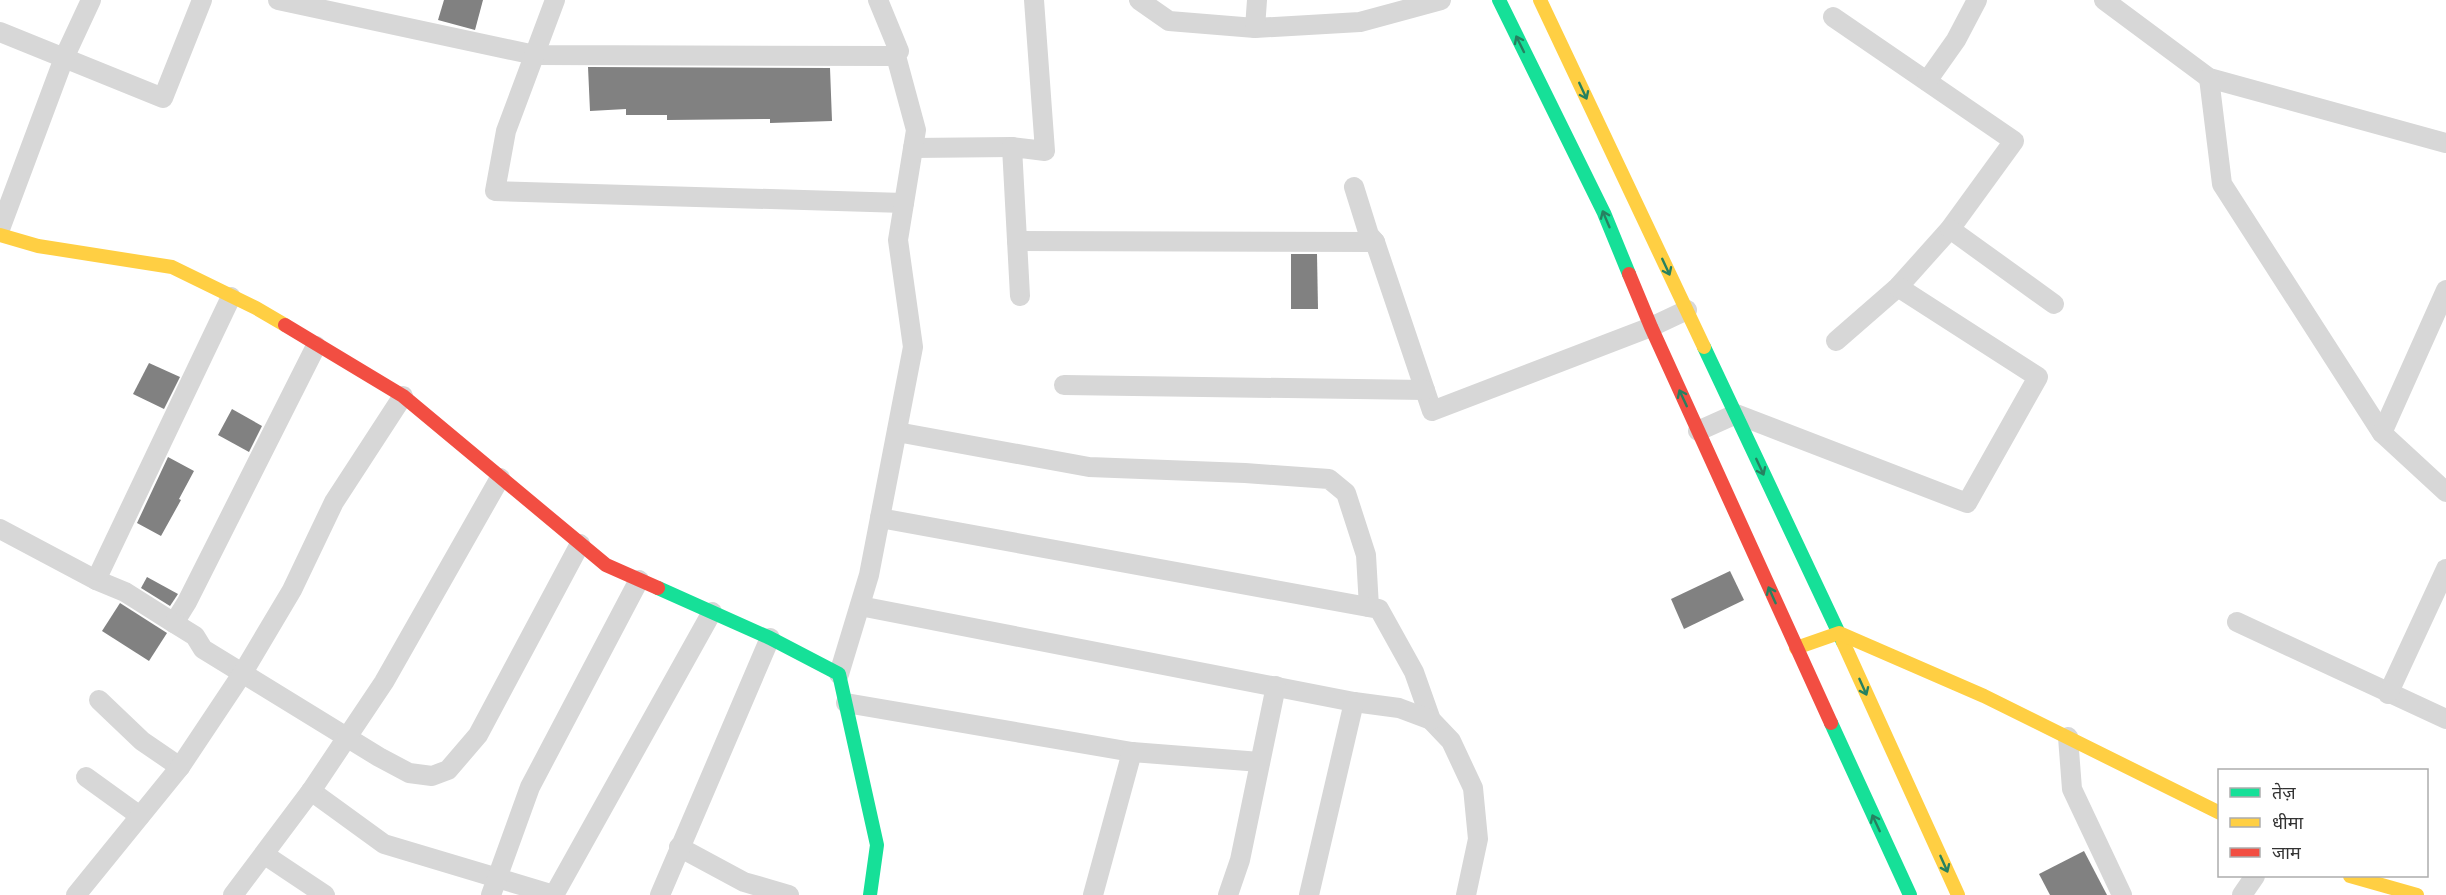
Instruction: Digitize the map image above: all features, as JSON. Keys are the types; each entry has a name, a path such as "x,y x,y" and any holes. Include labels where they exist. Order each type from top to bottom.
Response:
{"main road":[{"path":"1499,0 1604,213 1651,327 1910,895"},
{"path":"1540,0 1839,633 1958,895"},
{"path":"0,236 38,246 172,267 256,308 403,396 606,565 770,638 839,674 877,844 870,895"},
{"path":"1796,648 1839,633 1899,657 2068,737 2218,812"},
{"path":"2353,877 2416,895"}],"street":[{"path":"0,229 64,58 91,0"},
{"path":"0,32 163,98 202,0"},
{"path":"278,0 535,55 896,56"},
{"path":"555,0 506,131 495,191 904,203"},
{"path":"839,674 869,575 914,347 898,240 916,130 896,56 899,51 878,0"},
{"path":"913,148 1012,147 1045,151 1034,0"},
{"path":"1139,0 1169,21 1255,28 1360,22 1441,0"},
{"path":"1255,28 1257,0"},
{"path":"1927,81 1956,40 1977,0"},
{"path":"2104,0 2129,7 2209,78 2446,143"},
{"path":"1833,16 2014,141 1950,229 1898,287 1836,340"},
{"path":"2209,78 2222,184 2382,433 2446,492"},
{"path":"1012,147 1020,296"},
{"path":"1354,187 1432,411 1651,327 1687,310"},
{"path":"1950,229 2054,304"},
{"path":"1017,241 1375,242"},
{"path":"1698,431 1736,414 1967,503 2038,377 1898,287"},
{"path":"2382,433 2445,295"},
{"path":"96,580 231,297"},
{"path":"174,623 187,602 316,346"},
{"path":"1064,385 1425,390"},
{"path":"76,895 180,767 242,674 292,590 334,502 403,396"},
{"path":"897,432 1089,467 1329,479 1346,493 1366,555 1369,607"},
{"path":"233,895 311,791 384,682 500,478"},
{"path":"880,518 1379,609 1414,672 1431,720 1451,741 1473,788 1478,839 1466,895"},
{"path":"0,529 96,580 125,592 195,636 203,649 346,738 409,773 432,776 448,770 478,735 580,544"},
{"path":"2388,694 2446,569"},
{"path":"495,887 530,787 639,580"},
{"path":"860,606 1354,702 1399,708 1431,720"},
{"path":"311,791 384,844 495,887 554,895 712,612"},
{"path":"2237,622 2446,719"},
{"path":"660,895 770,638"},
{"path":"1228,895 1240,860 1276,686"},
{"path":"99,700 142,741 180,767"},
{"path":"1308,895 1354,702"},
{"path":"846,703 1132,752 1260,762"},
{"path":"2068,737 2072,789 2122,895"},
{"path":"1093,895 1132,752"},
{"path":"87,777 140,816"},
{"path":"679,847 744,882 789,895"},
{"path":"265,855 325,895"},
{"path":"2242,895 2254,877"}],"building":[{"path":"444,0 483,0 475,30 438,20"},
{"path":"588,67 830,68 832,121 770,123 770,119 667,120 667,115 626,115 626,109 590,111"},
{"path":"1291,254 1317,254 1318,309 1291,309"},
{"path":"149,363 180,377 164,409 133,394"},
{"path":"232,409 262,426 249,452 218,435"},
{"path":"168,457 194,471 161,536 137,523"},
{"path":"1730,571 1744,600 1684,629 1671,599"},
{"path":"147,577 178,594 170,606 141,588"},
{"path":"120,603 167,633 149,661 102,631"},
{"path":"2084,851 2107,895 2050,895 2039,874"}],"traffic: fast":[{"path":"1499,0 1604,213 1629,274"},
{"path":"1704,347 1843,642"},
{"path":"658,588 770,638 839,674 877,845 870,895"},
{"path":"1831,723 1910,895"}],"traffic: slow":[{"path":"1540,0 1704,347"},
{"path":"0,235 38,246 172,267 256,308 285,325"},
{"path":"1796,648 1839,633 1984,696 2218,812"},
{"path":"1843,642 1958,895"},
{"path":"2354,877 2417,895"}],"traffic: jam":[{"path":"1629,274 1831,723"},
{"path":"285,325 403,396 606,565 658,588"}]}
